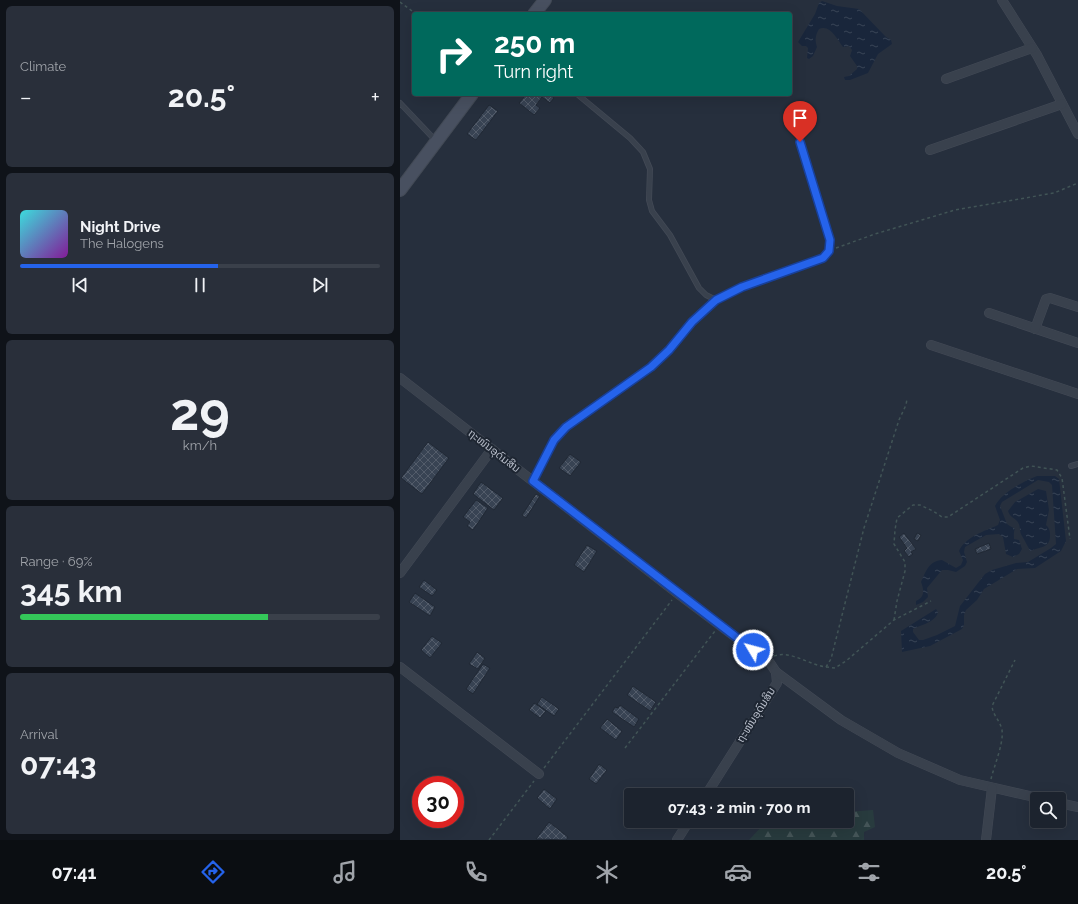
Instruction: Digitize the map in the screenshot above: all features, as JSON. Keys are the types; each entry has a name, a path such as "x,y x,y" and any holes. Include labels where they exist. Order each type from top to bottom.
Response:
{"street":[{"path":"536,12 545,0"},
{"path":"1002,0 1032,48 1078,134"},
{"path":"946,79 1032,48"},
{"path":"400,190 470,96"},
{"path":"930,150 1062,104"},
{"path":"1035,329 1046,299 1050,298 1078,306"},
{"path":"989,313 1078,343"},
{"path":"931,345 1078,394"},
{"name":"ຖະໜົນອຸດົມສິນ","path":"400,378 677,593 770,663 776,672 777,683 710,788"},
{"path":"400,573 492,449"},
{"path":"400,666 539,774"},
{"path":"776,672 841,720 898,753 960,780 1030,796"},
{"path":"986,840 991,787"},
{"path":"1066,804 1078,807"},
{"path":"677,840 685,828"}],"lane":[{"path":"580,96 630,138 643,152 650,169 648,200 652,211 670,236 700,288 706,295 716,300"},
{"path":"400,103 436,141"},
{"path":"533,481 554,440 566,427 651,367 669,350 692,322 716,300 742,287 823,258 829,251 830,240 792,115"},
{"path":"1071,466 1078,464"}],"path":[{"path":"400,2 413,12"},
{"path":"829,251 875,234 955,210 1054,194 1078,183"},
{"path":"826,667 831,659 864,528 899,420 906,406 907,399"},
{"path":"894,620 897,601 906,571 905,562 894,544 897,518 914,505 920,505 942,517 948,517 1023,468 1031,466 1057,470 1062,478 1070,539"},
{"path":"489,840 677,593"},
{"path":"764,659 778,654 793,656 819,666 835,668 846,661 894,620 931,601"},
{"path":"625,748 720,625"},
{"path":"991,787 1002,737 1002,728 992,713 992,706 1015,660"}],"green space":[{"path":"873,810 875,827 864,832 864,840 749,840 760,828 854,828 854,811"}],"water":[{"path":"822,1 837,6 859,9 886,37 891,40 892,44 878,54 868,73 850,80 845,80 844,77 849,76 857,69 857,66 850,56 852,50 849,46 843,47 830,30 823,28 819,29 817,34 817,47 813,56 809,59 807,58 808,48 806,46 802,46 798,42 815,14 819,3"},
{"path":"1037,476 1055,476 1059,479 1066,541 1061,551 1035,568 1017,569 984,589 977,600 966,610 962,629 930,646 902,652 901,631 936,609 938,612 934,618 928,623 913,629 913,632 919,640 937,635 955,626 960,606 985,574 992,570 1016,563 1028,562 1056,544 1052,485 1049,482 1038,480 1002,502 1000,506 1007,524 1015,529 1014,539 1019,540 1022,549 1019,554 1013,557 1006,554 1003,537 999,534 986,535 965,547 964,552 967,562 965,566 956,572 942,570 927,588 928,597 923,602 916,605 916,601 923,593 921,582 926,570 931,564 942,560 956,568 961,565 963,560 959,551 962,546 976,535 998,525 1000,520 995,506 998,501 1013,488"},
{"path":"1038,489 1046,491 1049,510 1046,525 1050,530 1050,539 1044,546 1030,551 1021,534 1020,526 1008,511 1015,502"}],"building":[{"path":"525,96 552,96 554,98 550,103 542,97 536,105 540,108 534,115 519,103"},
{"path":"489,105 498,111 476,140 467,134"},
{"path":"428,442 449,458 422,494 401,478"},
{"path":"570,454 581,462 570,476 559,468"},
{"path":"481,482 503,498 494,510 473,494"},
{"path":"536,494 540,496 526,518 522,515"},
{"path":"476,500 488,508 473,530 467,526 470,522 463,517"},
{"path":"904,533 916,549 911,552 913,554 909,557 904,551 907,548 899,537"},
{"path":"917,533 921,535 918,541 914,539"},
{"path":"989,543 991,549 977,554 975,549"},
{"path":"587,545 597,551 584,572 574,565"},
{"path":"424,580 437,590 432,596 419,587"},
{"path":"415,593 435,607 430,616 409,602"},
{"path":"432,636 442,643 430,658 421,650"},
{"path":"477,652 485,658 478,669 469,664"},
{"path":"483,664 490,668 473,694 466,689"},
{"path":"633,686 656,702 650,711 627,695"},
{"path":"542,697 559,709 554,716 537,704"},
{"path":"534,703 546,711 540,718 529,710"},
{"path":"620,705 639,719 634,727 612,712 615,707 618,708"},
{"path":"607,719 622,731 616,740 600,728"},
{"path":"599,764 607,770 596,784 589,779"},
{"path":"544,789 557,799 550,809 537,798"},
{"path":"549,822 568,837 566,840 536,839"}],"route":[{"path":"753,650 533,481 554,440 566,427 651,367 669,350 692,322 716,300 742,287 823,258 829,251 830,240 800,142"}]}
